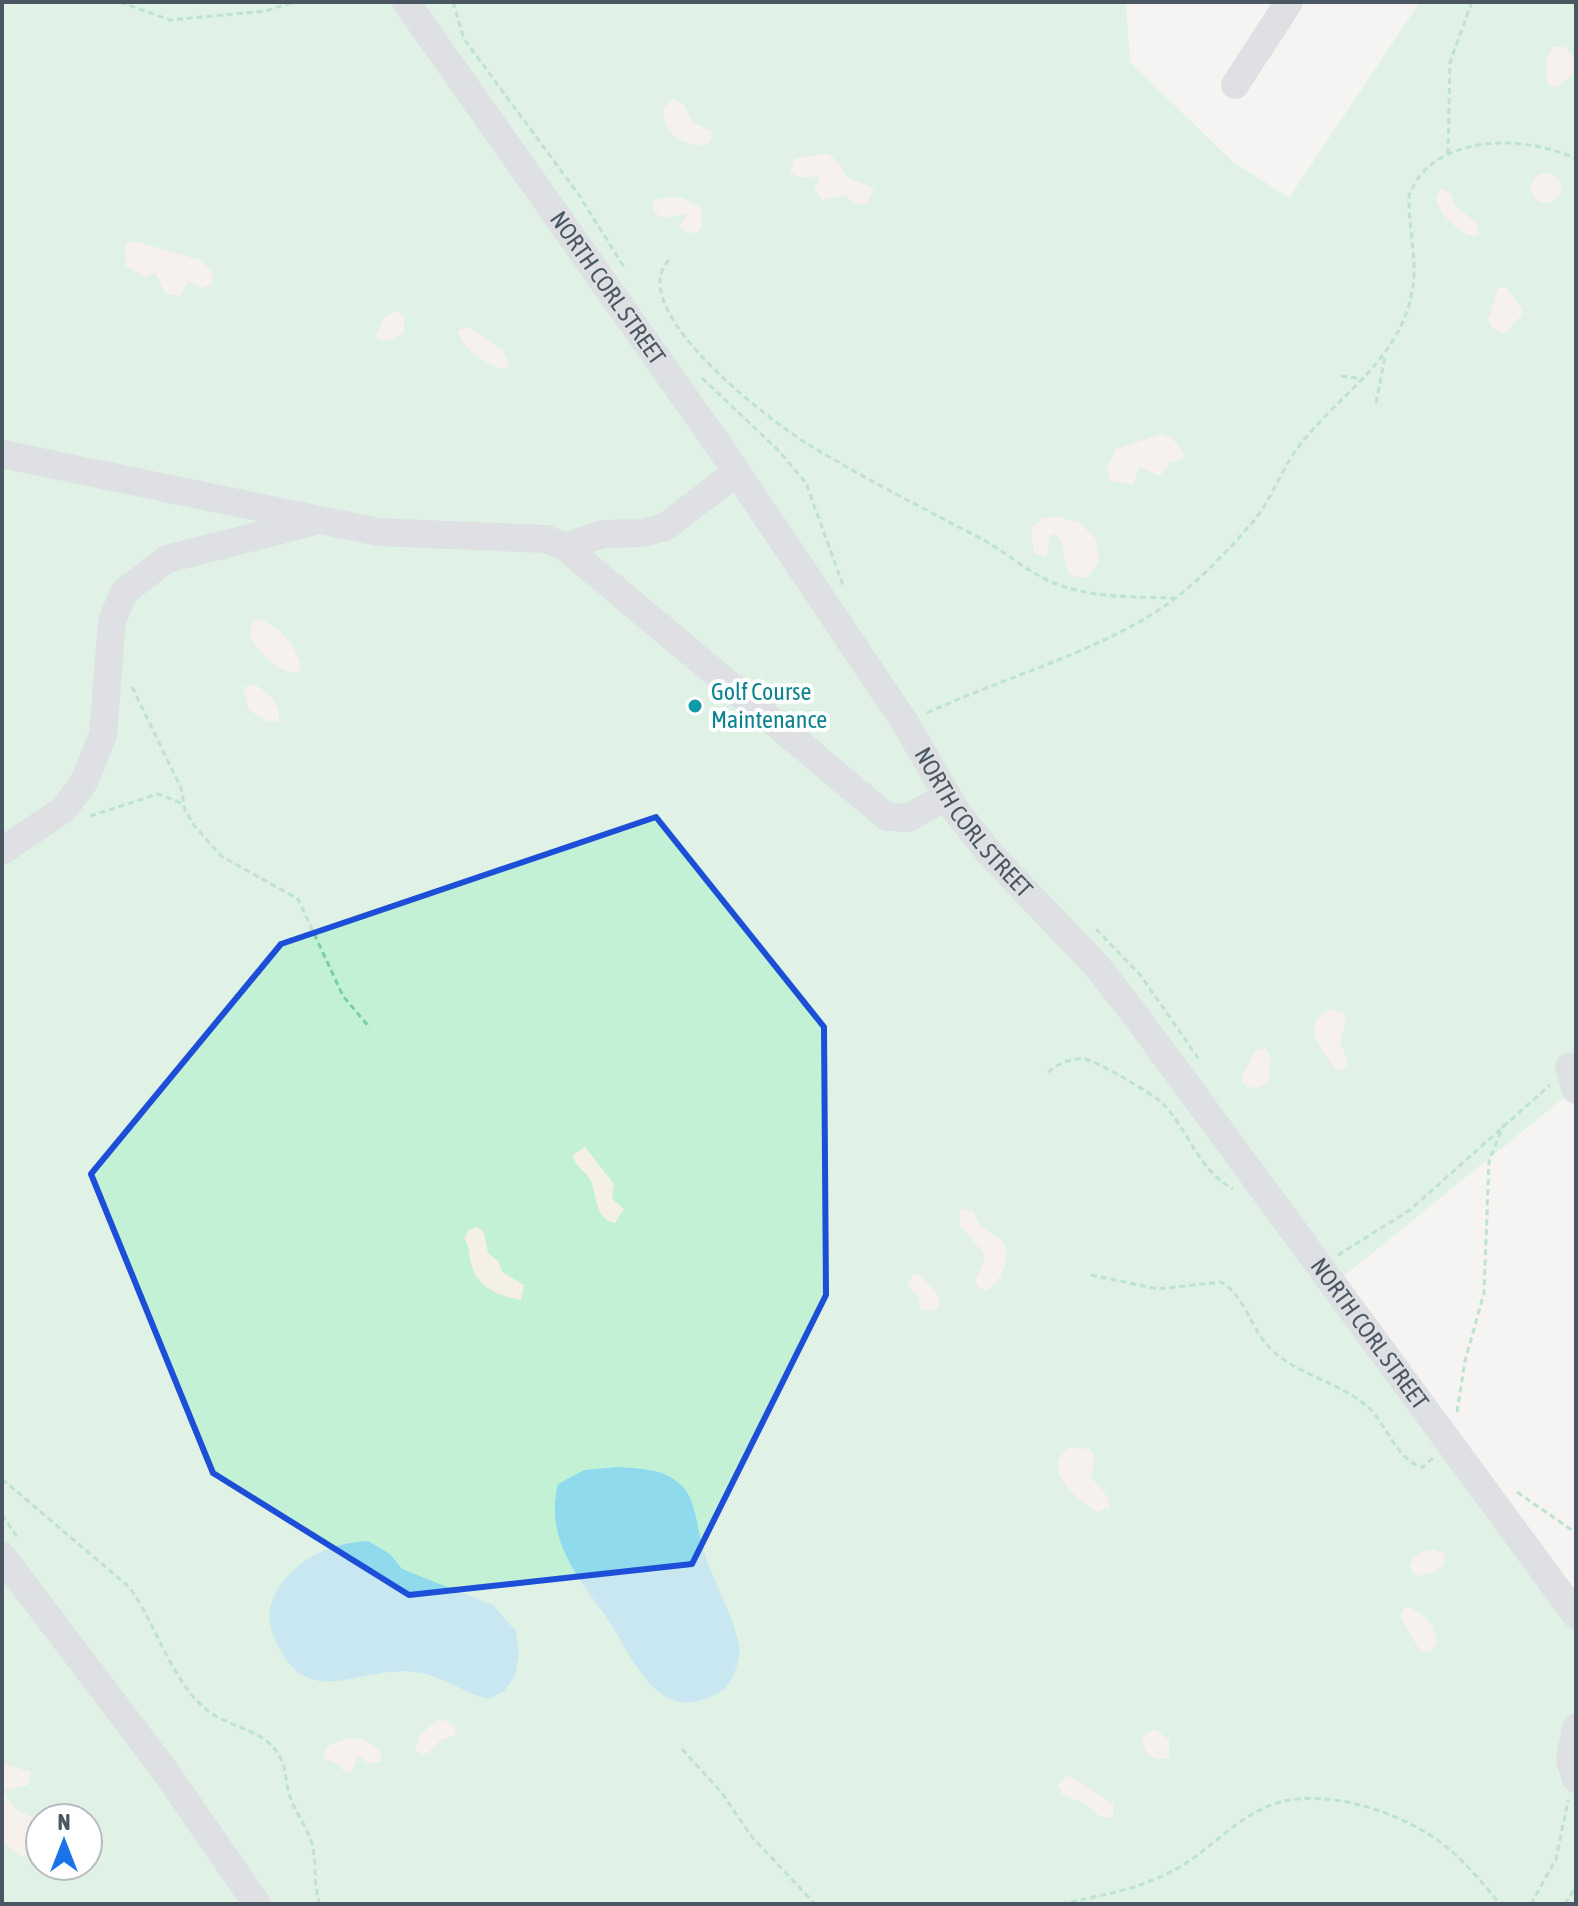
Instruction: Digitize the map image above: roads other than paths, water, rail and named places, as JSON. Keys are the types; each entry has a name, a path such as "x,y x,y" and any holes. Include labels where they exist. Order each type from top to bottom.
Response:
{"street":[{"name":"NORTH CORL STREET","path":"406,2 566,224 737,472 906,724 947,796 991,855 1097,966 1576,1615"},
{"path":"1235,85 1289,2"},
{"path":"2,454 378,532 534,537 565,547 875,810 898,820 908,818 947,796"},
{"path":"565,547 603,534 642,533 665,527 737,472"},
{"path":"2,851 77,796 103,735 116,605 124,592 149,569 187,552 316,521"},
{"path":"2,1556 165,1771 257,1904"},
{"path":"1573,1770 1576,1728"}],"water":[{"path":"618,1467 652,1470 667,1475 681,1485 690,1498 707,1560 739,1645 738,1663 730,1681 723,1690 710,1697 684,1702 669,1698 655,1689 643,1676 565,1554 556,1521 558,1484 584,1470"},
{"path":"368,1541 390,1554 402,1569 493,1605 516,1631 519,1654 515,1676 504,1691 489,1699 415,1672 318,1681 302,1674 287,1661 274,1637 269,1617 273,1598 280,1586 298,1567 318,1553"}],"place":[{"name":"Golf Course Maintenance","path":"695,706"}]}
